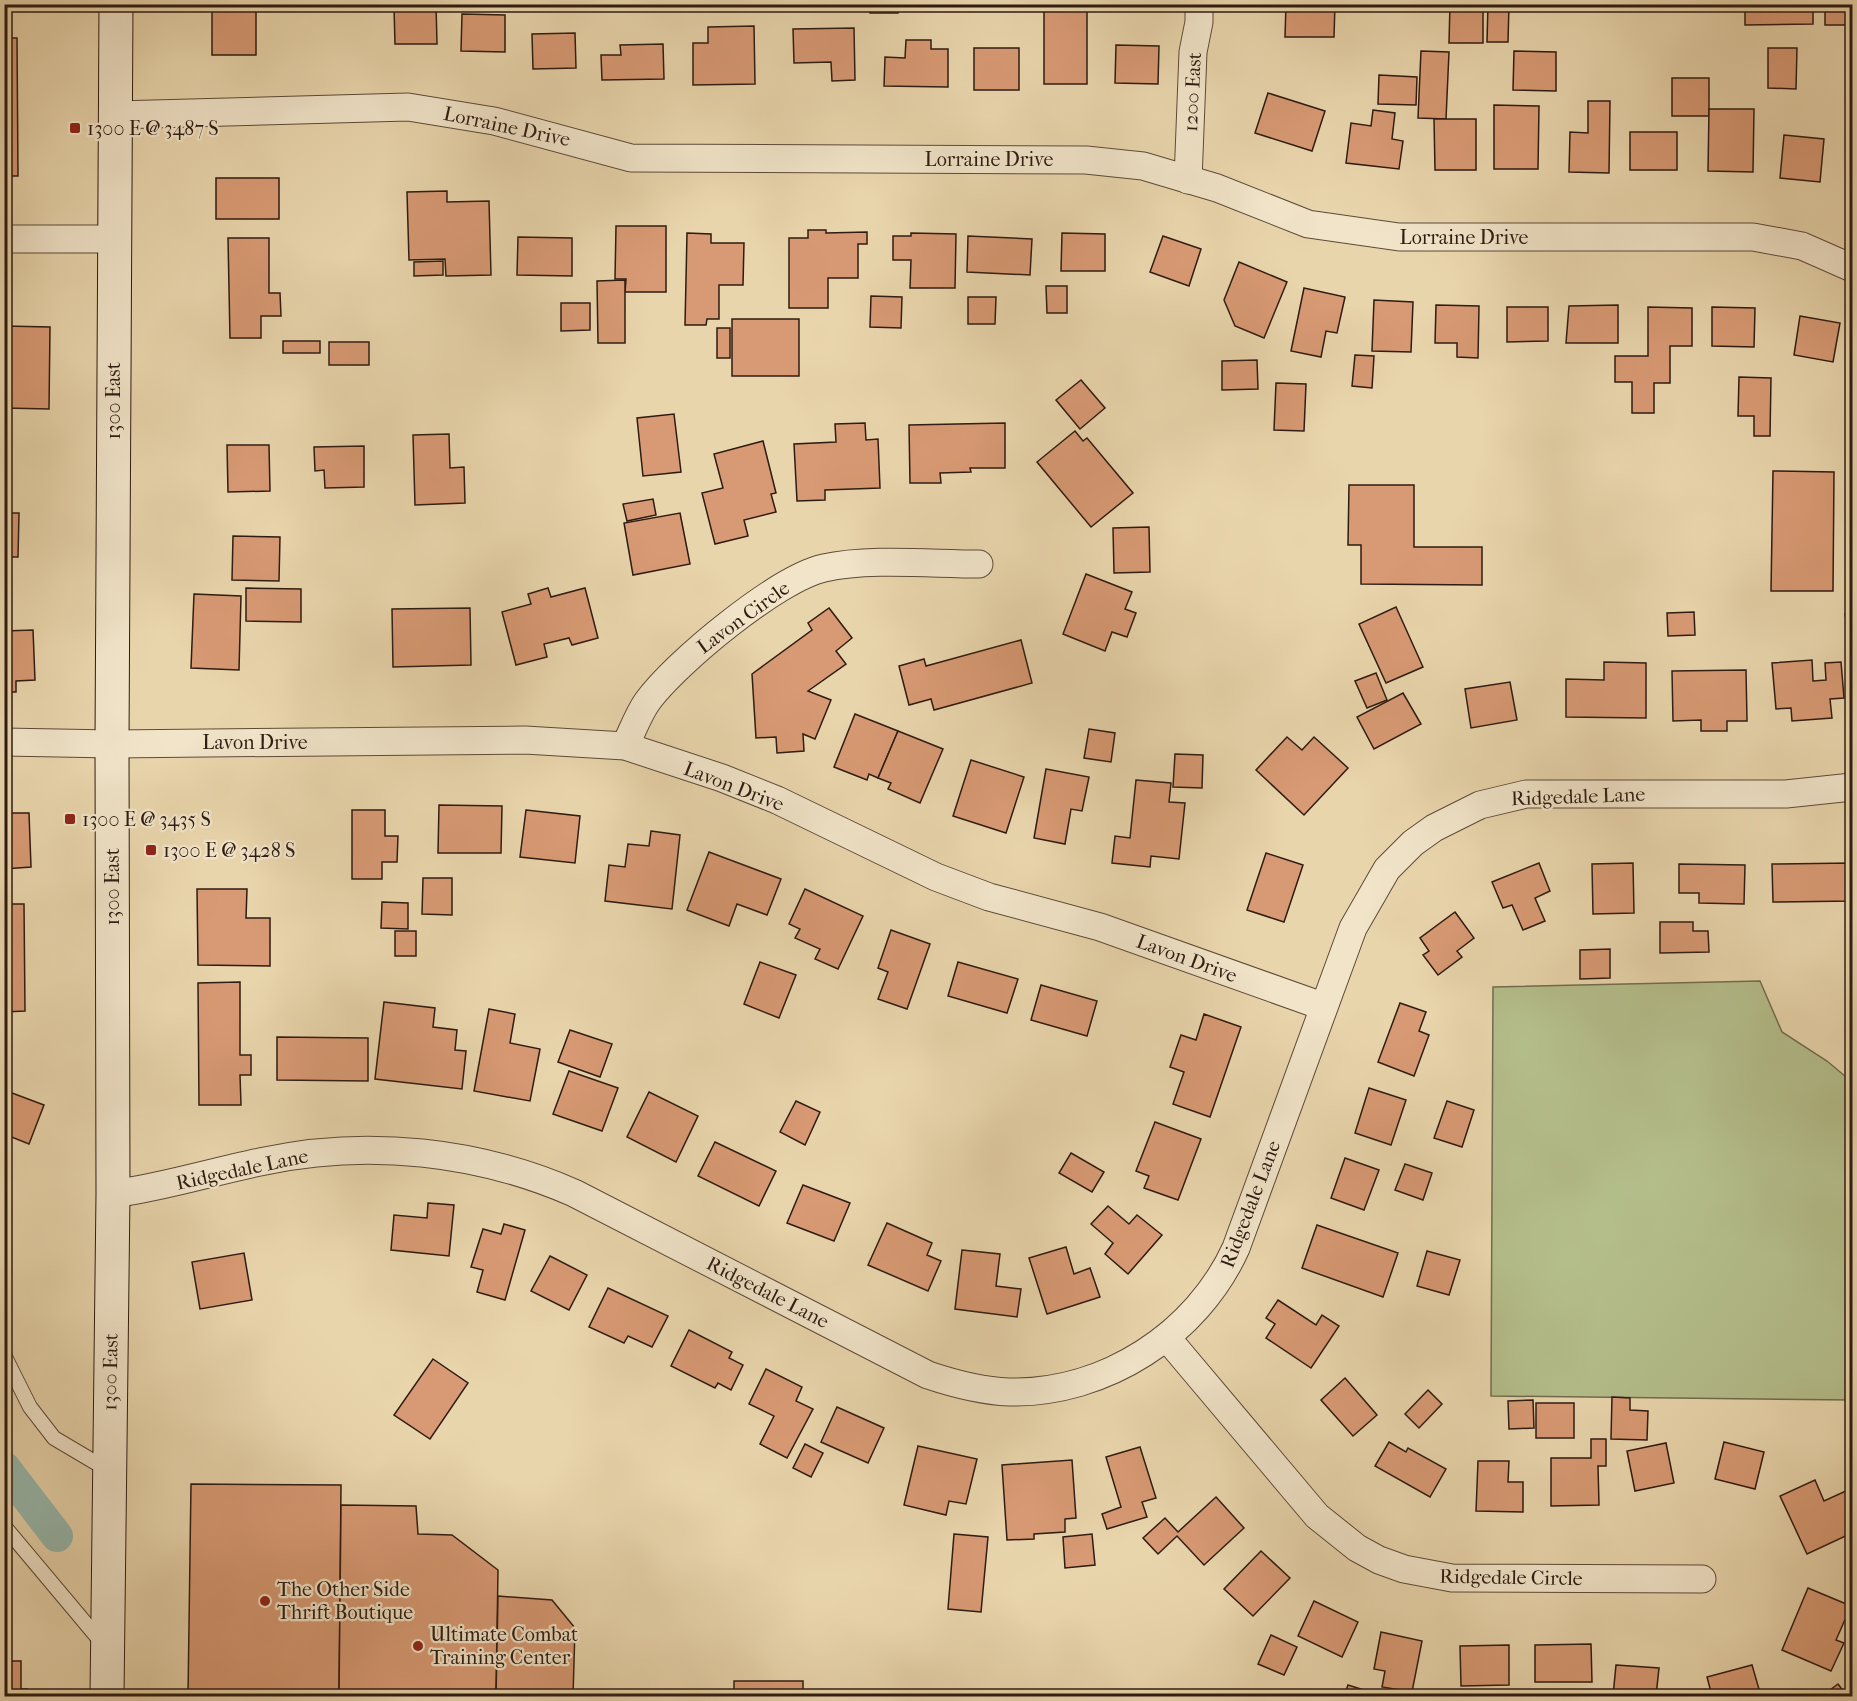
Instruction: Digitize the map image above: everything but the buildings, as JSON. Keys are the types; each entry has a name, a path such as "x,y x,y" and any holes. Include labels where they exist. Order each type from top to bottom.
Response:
{"main road":[{"name":"1300 East","path":"107,1696 113,1194 112,744 116,4"}],"street":[{"name":"1200 East","path":"1188,180 1193,52 1199,22 1199,4"},
{"name":"Lorraine Drive","path":"115,115 408,107 494,121 581,142 631,158 1086,159 1143,166 1308,224 1347,231 1399,237 1754,237 1802,246 1852,268"},
{"path":"4,239 114,239"},
{"name":"Lavon Circle","path":"625,746 646,703 666,679 692,655 770,595 802,575 843,564 979,564"},
{"name":"Lavon Drive","path":"4,742 112,744 525,740 625,746 722,778 777,800 936,877 989,897 1100,927 1322,1006"},
{"name":"Ridgedale Lane","path":"113,1194 148,1189 266,1161 316,1153 368,1151 454,1156 539,1178 574,1193 928,1375 955,1384 1010,1392 1064,1386 1123,1365 1167,1338 1208,1297 1224,1275 1236,1248 1322,1006 1353,928 1369,896 1387,869 1413,843 1434,828 1480,805 1526,794 1786,794 1852,787"},
{"name":"Ridgedale Circle","path":"1167,1338 1317,1515 1357,1548 1379,1560 1404,1569 1452,1578 1702,1579"}],"lane":[{"path":"4,1355 30,1407 54,1438 108,1470"},
{"path":"4,1526 107,1648"}],"green space":[{"path":"1760,981 1782,1032 1827,1061 1852,1082 1852,1400 1491,1396 1493,987"}],"waterway":[{"path":"4,1467 57,1536"}],"place":[{"name":"1300 E @ 3487 S","path":"75,128"},
{"name":"1300 E @ 3435 S","path":"70,819"},
{"name":"1300 E @ 3428 S","path":"151,850"},
{"name":"The Other Side Thrift Boutique","path":"265,1601"},
{"name":"Ultimate Combat Training Center","path":"418,1646"}]}
